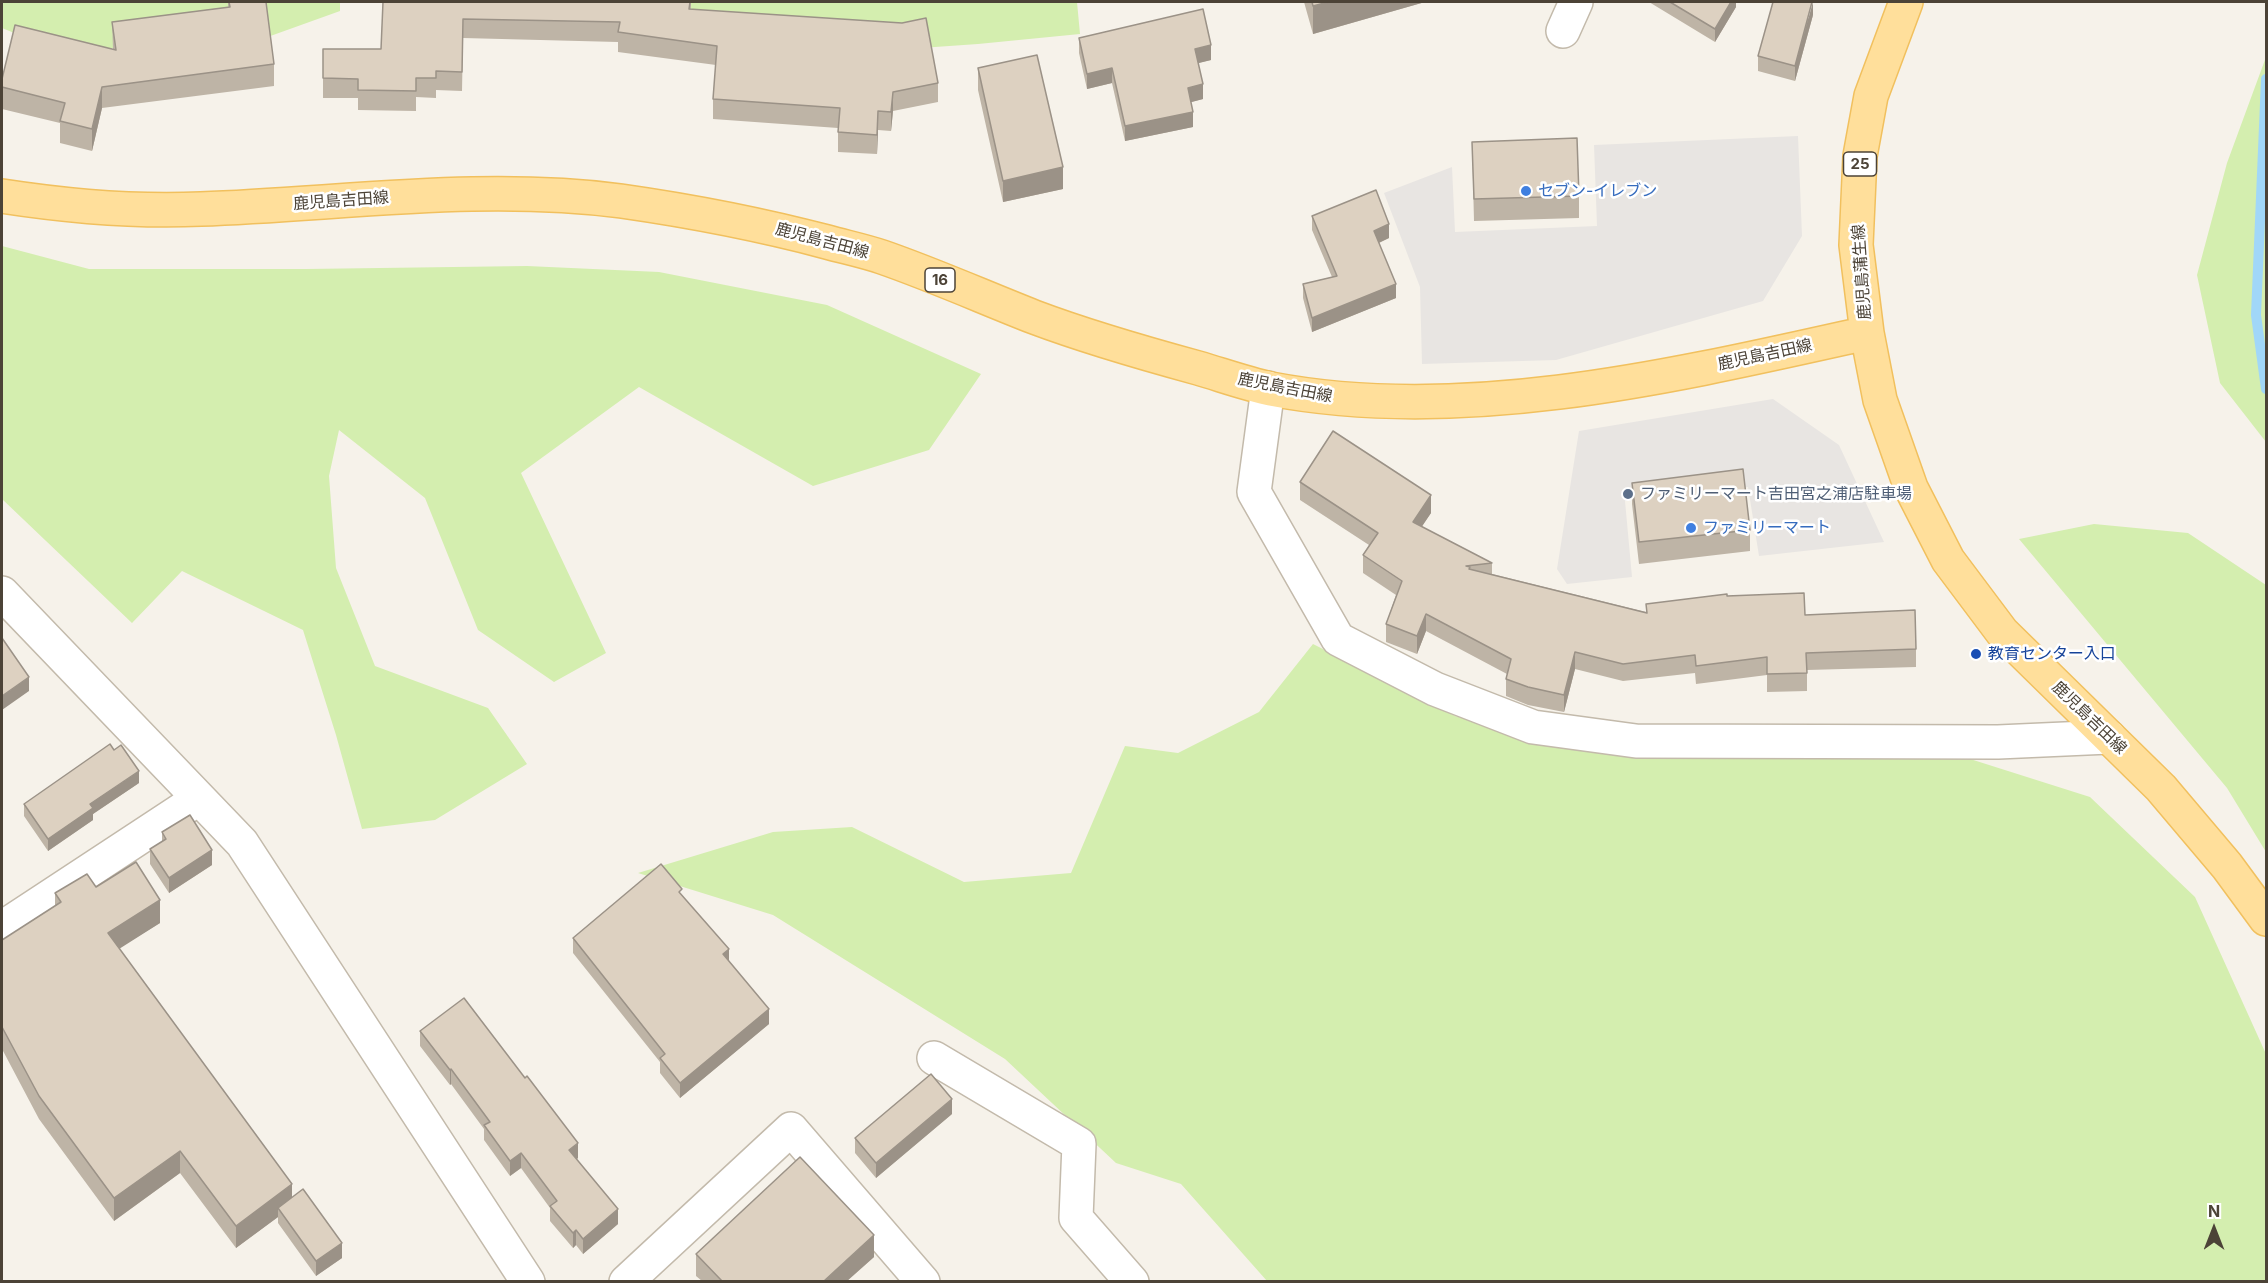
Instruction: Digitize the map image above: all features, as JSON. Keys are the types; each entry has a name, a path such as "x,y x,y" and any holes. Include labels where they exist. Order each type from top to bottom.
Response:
{"main road":[{"name":"鹿児島蒲生線","path":"1867,333 1856,245 1860,156 1871,96 1906,2"},
{"name":"鹿児島吉田線","path":"2,196 66,206 197,210 423,195 493,194 584,196 684,210 760,224 881,257 1040,319 1144,353 1268,388 1347,400 1479,400 1612,383 1757,358 1867,333 1880,400 1911,488 1948,560 2002,632 2162,788 2228,866 2266,919"}],"street":[{"path":"1563,31 1576,2"},
{"path":"1268,388 1254,492 1338,639 1435,689 1533,727 1636,741 1998,742 2109,737"},
{"path":"2,593 242,843 528,1281"},
{"path":"2,928 198,798"},
{"path":"934,1058 1079,1144 1076,1218 1132,1281"},
{"path":"627,1281 791,1129 923,1281"}],"green space":[{"path":"2,2 340,2 340,11 237,48 51,48 2,28"},
{"path":"589,2 1077,2 1080,34 978,44 777,58"},
{"path":"2266,57 2266,442 2220,383 2197,275 2227,163"},
{"path":"2,246 89,269 527,266 659,272 827,305 981,374 929,450 813,486 639,387 521,473 606,653 554,682 478,630 425,498 339,430 329,476 336,568 375,666 488,708 527,764 435,820 362,829 303,630 182,571 132,623 2,499"},
{"path":"2094,524 2188,533 2266,585 2266,852 2227,788 2019,539"},
{"path":"1313,644 1455,716 1564,746 1967,758 2090,797 2195,897 2266,1054 2266,1281 1267,1281 1181,1184 1116,1163 1005,1059 773,915 638,873 773,832 852,827 964,882 1071,873 1125,746 1178,753 1259,712"}],"shaded area":[{"path":"1798,136 1802,236 1763,301 1556,360 1422,364 1420,287 1384,193 1452,167 1455,232 1597,226 1594,145"},
{"name":"ファミリーマート吉田宮之浦店駐車場","path":"1773,399 1839,445 1884,542 1759,556 1748,487 1625,501 1632,577 1567,584 1557,569 1579,431"}],"building":[{"path":"229,2 266,2 274,64 102,87 92,129 60,121 65,103 2,87 15,25 116,50 112,22 230,7"},
{"path":"383,2 690,2 689,9 902,23 926,18 938,83 893,92 891,112 878,111 877,135 838,132 840,108 713,99 717,46 618,32 620,22 463,19 462,72 436,71 436,78 416,78 416,91 358,90 358,79 323,78 323,49 381,49"},
{"path":"1312,2 1328,2 1313,6"},
{"path":"1670,2 1731,2 1715,29"},
{"path":"1773,2 1812,2 1795,66 1758,56"},
{"path":"1203,9 1211,45 1195,49 1203,84 1188,88 1193,112 1125,126 1112,68 1087,74 1079,38"},
{"path":"1037,55 1063,167 1003,181 978,68"},
{"name":"セブン-イレブン","path":"1577,138 1579,196 1474,199 1472,142"},
{"path":"1376,190 1389,224 1374,231 1396,284 1312,318 1303,284 1337,276 1312,216"},
{"path":"1333,431 1431,495 1413,522 1492,563 1466,566 1470,567 1469,569 1647,613 1646,604 1727,594 1727,596 1804,593 1805,615 1915,610 1916,649 1806,653 1807,673 1767,674 1767,657 1696,666 1695,655 1623,664 1575,652 1564,695 1528,687 1506,679 1511,659 1426,614 1417,636 1386,624 1402,581 1363,555 1378,533 1300,482"},
{"name":"ファミリーマート","path":"1743,469 1750,530 1639,542 1632,483"},
{"path":"2,638 29,677 2,696"},
{"path":"110,744 114,750 121,745 139,771 90,804 93,808 48,839 24,804"},
{"path":"190,815 212,850 169,878 150,849 166,839 162,832"},
{"path":"136,862 160,900 108,933 292,1184 236,1226 180,1151 114,1198 39,1096 2,1027 2,940 61,902 55,893 87,874 96,887"},
{"path":"661,864 682,889 679,892 729,949 723,954 769,1009 680,1083 660,1058 665,1054 573,938"},
{"path":"464,998 578,1143 569,1150 618,1209 583,1239 576,1230 573,1233 550,1206 557,1201 521,1153 510,1161 484,1125 490,1122 420,1031"},
{"path":"931,1074 952,1099 876,1163 855,1138"},
{"path":"800,1157 874,1235 824,1281 722,1281 696,1254"},
{"path":"303,1189 342,1243 316,1261 278,1208"}],"waterway":[{"path":"2266,79 2256,315 2266,389"}],"place":[{"name":"セブン-イレブン","path":"1526,191"},
{"name":"ファミリーマート吉田宮之浦店駐車場","path":"1628,494"},
{"name":"ファミリーマート","path":"1691,528"},
{"name":"教育センター入口","path":"1976,654"}]}
